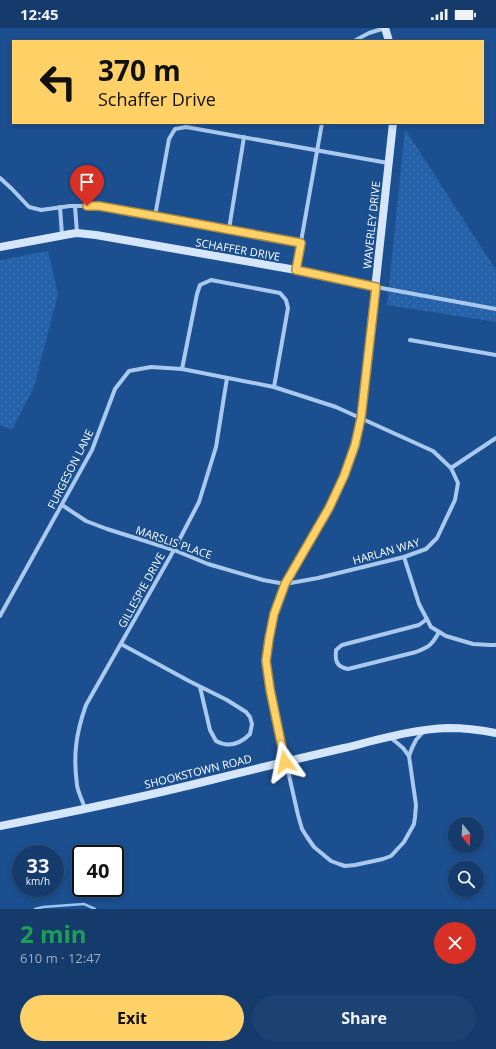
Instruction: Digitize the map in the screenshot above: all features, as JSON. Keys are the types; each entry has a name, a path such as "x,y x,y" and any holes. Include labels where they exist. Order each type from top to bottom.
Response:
{"street":[{"path":"356,40 369,33 385,28 389,40"},
{"path":"296,270 322,124"},
{"name":"WAVERLEY DRIVE","path":"285,762 270,689 266,661 269,639 274,614 285,584 329,508 344,476 355,445 361,418 393,124"},
{"path":"155,216 169,138 176,129 186,126 388,163"},
{"path":"229,229 244,137"},
{"path":"0,178 29,207 41,210 75,206 99,206 301,243"},
{"path":"75,206 77,233"},
{"path":"60,208 62,236"},
{"name":"SCHAFFER DRIVE","path":"0,247 77,233 96,235 296,270 376,287 496,309"},
{"path":"182,369 200,285 211,280 280,293 286,300 288,308 274,388"},
{"path":"410,340 496,355"},
{"name":"FURGESON LANE","path":"0,616 92,450 115,389 130,371 151,367 182,369 227,378 274,388 336,407 361,418"},
{"name":"GILLESPIE DRIVE","path":"85,809 78,786 75,749 80,723 86,705 174,550 199,502 216,447 227,378"},
{"name":"HARLAN WAY","path":"285,584 318,578 404,557 426,549 437,538 455,500 458,483 451,468 433,450 361,418"},
{"path":"451,468 496,438"},
{"name":"MARSLIS PLACE","path":"62,505 86,521 174,550 208,564 263,580 285,584"},
{"path":"404,557 419,604 431,627 446,636 473,644 490,646 496,645"},
{"path":"427,619 419,625 342,645 336,650 335,658 342,668 348,669 426,648 433,643 440,632"},
{"path":"121,644 227,700 246,712 250,717 252,724 250,734 241,741 233,744 225,744 216,741 210,730 200,686"},
{"name":"SHOOKSTOWN ROAD","path":"0,826 185,787 390,737 425,730 448,728 496,733"},
{"path":"285,762 302,829 314,847 331,861 345,866 383,859 391,856 404,842 414,824 416,805 409,756 416,740 425,730"},
{"path":"390,737 403,748 409,756"}],"shaded area":[{"path":"405,129 496,270 496,322 387,305"},
{"path":"48,251 58,294 34,387 12,430 0,425 0,260"}],"waterway":[{"path":"35,909 84,904 95,909"}],"route":[{"path":"87,206 99,206 301,243 296,270 376,287 361,418 355,445 344,476 329,508 285,584 274,614 269,639 266,661 270,689 285,762"}]}
